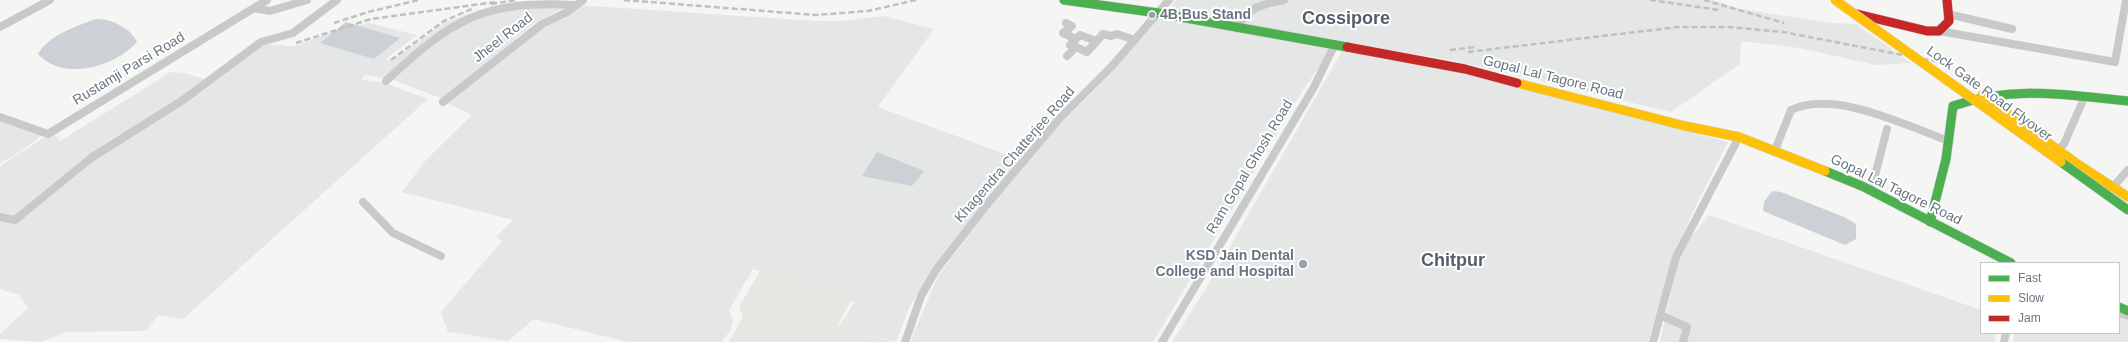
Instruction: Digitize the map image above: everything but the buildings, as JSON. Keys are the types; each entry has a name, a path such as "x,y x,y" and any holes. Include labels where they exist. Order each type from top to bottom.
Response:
{"street":[{"path":"0,27 50,0"},
{"name":"Rustamji Parsi Road","path":"0,116 48,134 266,0"},
{"path":"254,8 270,11 307,0"},
{"path":"0,217 15,220 91,158 183,100 261,42 293,33 337,0"},
{"name":"Jheel Road","path":"443,102 542,24 583,0"},
{"name":"Gopal Lal Tagore Road","path":"1064,0 1158,13 1465,70 1685,126 1739,137 1775,150 1872,190 1930,222 2009,262"},
{"name":"Khagendra Chatterjee Road","path":"905,342 921,296 936,270 985,207 1059,119 1112,66 1169,0"},
{"path":"1236,28 1248,11 1258,6 1284,0"},
{"path":"1830,0 1844,10 1927,31 1940,31 2115,62 2126,0"},
{"name":"Lock Gate Road Flyover","path":"1834,0 2128,210"},
{"path":"1843,0 1864,16"},
{"path":"1940,31 1949,22 1947,0"},
{"path":"386,81 461,19 477,12 511,3 540,2 575,6"},
{"path":"1948,14 2012,29"},
{"path":"1066,23 1072,26 1063,33 1076,39"},
{"path":"1096,41 1080,35 1070,45 1087,52 1103,34 1111,36 1117,34 1135,40"},
{"name":"Ram Gopal Ghosh Road","path":"1162,342 1314,87 1334,46"},
{"path":"1067,56 1076,48"},
{"path":"1930,222 1936,204 1949,141 1953,106 1963,100 1982,95 2031,93 2126,102"},
{"path":"1982,95 2057,150 2128,197"},
{"path":"2057,150 2064,144 2084,98"},
{"path":"1963,100 2128,218"},
{"path":"1775,150 1791,110 1803,104 1826,103 1851,108 1949,141"},
{"path":"1872,190 1887,129"},
{"path":"1653,342 1676,257 1739,137"},
{"path":"2114,187 2128,170"},
{"path":"363,202 393,233 441,256"},
{"path":"1660,315 1687,327 1683,342"}],"shaded area":[{"path":"555,0 572,4 534,23 443,99 394,80 365,75 362,80 384,83 428,99 183,319 158,315 146,331 66,332 41,342 0,339 0,334 28,308 19,295 0,289 0,166 53,132 60,141 171,72 185,73 210,81 261,44 294,46 342,29 369,23 417,35 385,60 394,59 446,22 477,11 521,2"},
{"path":"1176,0 1713,0 1740,9 1832,23 1856,24 1911,63 1876,65 1799,48 1741,41 1740,64 1671,112 1456,61 1168,11"},
{"path":"578,5 815,21 841,21 883,16 934,29 878,107 1021,160 944,254 910,305 896,342 838,328 855,302 753,269 729,310 733,320 730,331 721,342 628,342 534,319 508,341 448,332 441,312 502,241 496,237 513,220 402,192 426,160 472,115 445,102 540,24"},
{"path":"1160,15 1334,46 1303,90 1153,342 911,342 938,276 986,212 1061,122 1089,96"},
{"path":"96,19 108,20 120,25 130,32 137,42 116,58 89,68 75,69 61,67 49,63 38,54 48,42 63,32"},
{"path":"346,22 400,38 374,59 320,43"},
{"path":"1342,51 1464,72 1728,142 1695,207 1672,261 1648,342 1172,342 1208,285"},
{"path":"0,121 42,135 20,152 0,163"},
{"path":"877,152 924,171 912,186 862,176"},
{"path":"1772,191 1781,192 1844,217 1856,224 1856,239 1845,245 1763,211 1764,202"},
{"path":"1709,215 1980,310 1980,334 1995,334 1995,342 1660,342 1681,249"},
{"path":"762,268 854,294 837,327 891,342 729,342 743,317 739,307"},
{"path":"2120,317 2128,321 2128,342 2013,342 2014,334 2120,334"}],"railway":[{"path":"334,23 368,12 419,0"},
{"path":"491,4 517,0"},
{"path":"624,0 816,15 868,11 916,0"},
{"path":"1650,0 1719,10"},
{"path":"1704,0 1784,23"},
{"path":"296,43 371,19 496,2"},
{"path":"391,60 444,21 474,8"},
{"path":"1468,52 1678,27 1729,27 1783,32 1950,64"},
{"path":"1450,50 1475,47"}],"traffic: fast":[{"path":"1064,0 1158,13 1347,47"},
{"path":"1930,222 1946,159 1953,106 1995,94 2017,93 2062,94 2128,101"},
{"path":"2061,162 2128,210"},
{"path":"1825,171 1862,186 2009,262"},
{"path":"2120,307 2128,311"}],"traffic: slow":[{"path":"1835,0 2061,162"},
{"path":"1517,83 1685,126 1739,137 1825,171"},
{"path":"1982,95 2076,163 2128,197"}],"traffic: jam":[{"path":"1857,14 1927,31 1939,31 1949,21 1947,0"},
{"path":"1347,47 1465,69 1517,83"}],"place":[{"name":"4B,Bus Stand","path":"1152,15"},
{"name":"KSD Jain Dental College and Hospital","path":"1303,264"}],"district":[{"name":"Cossipore","path":"1346,19"},
{"name":"Chitpur","path":"1453,261"}]}
